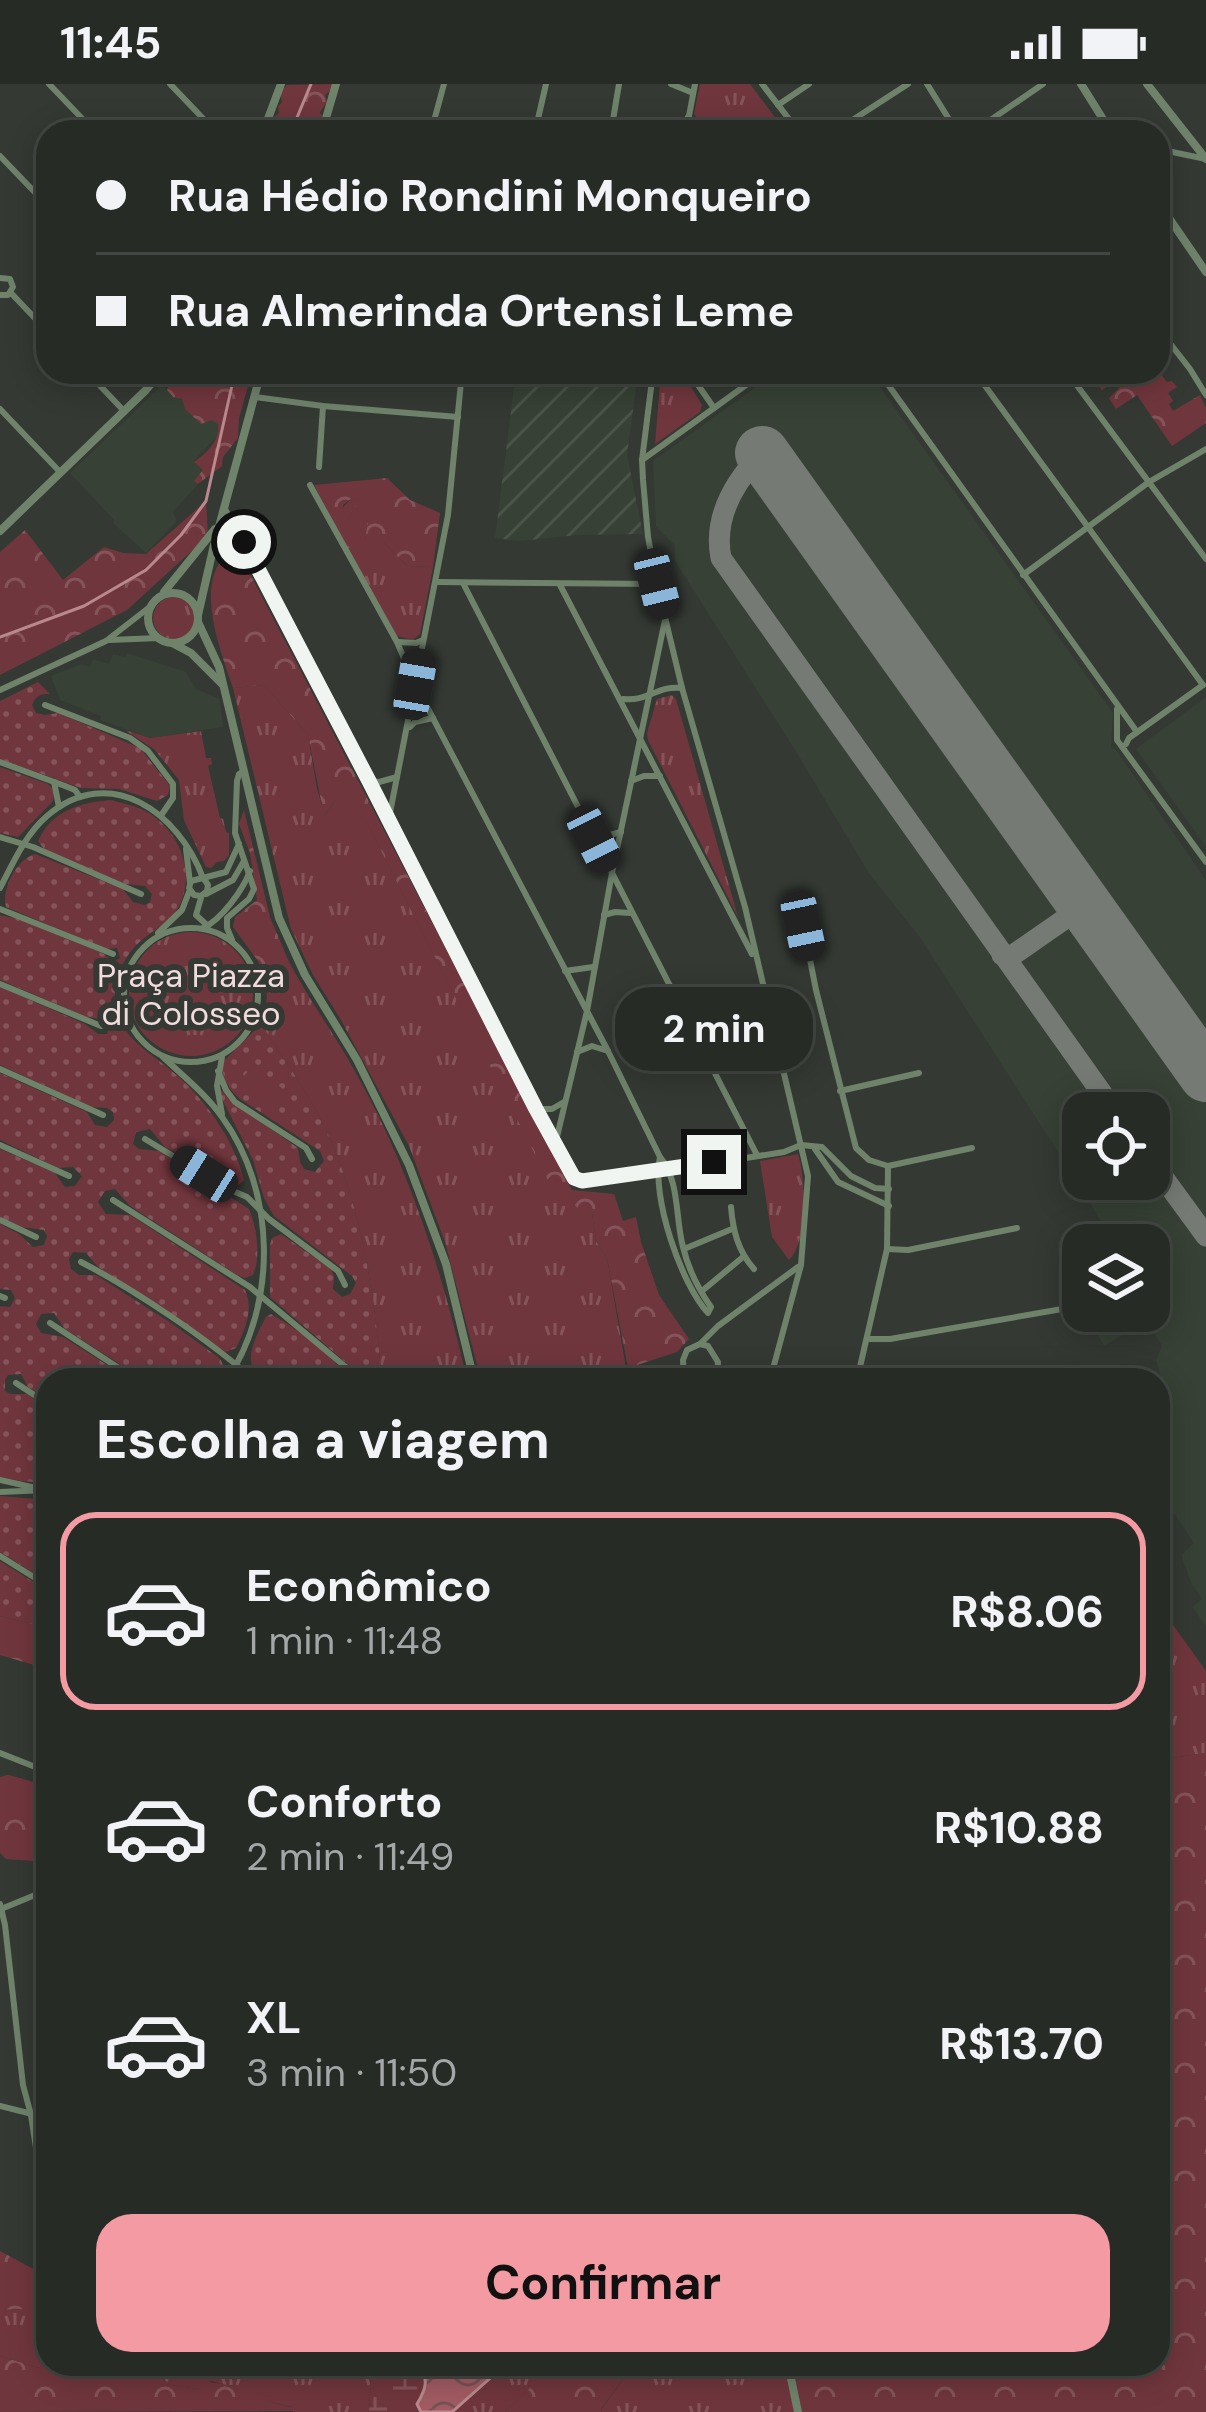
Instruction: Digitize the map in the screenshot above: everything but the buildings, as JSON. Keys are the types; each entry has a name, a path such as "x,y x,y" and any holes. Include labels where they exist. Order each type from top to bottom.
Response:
{"street":[{"path":"49,84 84,120"},
{"path":"170,84 204,120"},
{"path":"267,120 280,84"},
{"path":"326,120 336,84"},
{"path":"434,120 444,84"},
{"path":"538,120 546,84"},
{"path":"613,120 619,84"},
{"path":"671,84 694,89 688,118"},
{"path":"762,84 790,120"},
{"path":"778,105 808,84"},
{"path":"852,120 908,84"},
{"path":"927,84 950,120"},
{"path":"990,120 1043,84"},
{"path":"1081,84 1103,120"},
{"path":"1147,84 1206,159"},
{"path":"1170,152 1206,159"},
{"path":"0,156 36,194"},
{"path":"1170,220 1206,272"},
{"path":"0,278 12,282 11,293 36,319"},
{"path":"0,295 11,293"},
{"path":"1170,343 1206,395"},
{"path":"98,384 124,411"},
{"path":"2,524 150,384"},
{"path":"171,642 188,638 198,618 258,384"},
{"path":"388,822 448,515 461,384"},
{"path":"652,384 642,460 657,584 745,908 807,1163 809,1194 801,1265 773,1368"},
{"path":"697,384 714,408"},
{"path":"642,460 747,384"},
{"path":"888,384 1136,732"},
{"path":"984,384 1204,684 1136,732 1126,747"},
{"path":"1076,384 1206,560"},
{"path":"255,397 458,416"},
{"path":"319,467 323,406"},
{"path":"0,409 60,472"},
{"path":"1023,574 1149,482 1206,449"},
{"path":"310,485 397,642 660,1157 671,1169 680,1252 698,1295 743,1257"},
{"path":"224,507 574,1178 656,1172 784,1152 801,1145 822,1148 862,1183 889,1189"},
{"path":"0,691 106,641 161,596 219,523"},
{"path":"214,544 244,542"},
{"path":"436,582 657,584"},
{"path":"464,584 757,1155"},
{"path":"560,584 757,964"},
{"path":"161,596 184,596 196,607 223,685 284,932 385,1112 450,1278 471,1368"},
{"path":"151,606 148,620 159,638"},
{"path":"555,1144 587,1011 666,616"},
{"path":"106,641 142,637 171,642 191,652 223,685"},
{"path":"397,642 423,640"},
{"path":"621,699 682,688"},
{"path":"45,705 130,738 148,751 174,789 162,814"},
{"path":"1118,706 1115,736 1206,862"},
{"path":"407,729 433,718"},
{"path":"1126,718 1126,747"},
{"path":"0,763 75,790 80,797"},
{"path":"160,1055 196,1060 223,1054 245,1035 257,1006 253,968 229,935 226,923 254,889 235,832 237,781 244,771"},
{"path":"631,781 660,776"},
{"path":"369,781 397,777"},
{"path":"55,782 59,807"},
{"path":"0,888 22,844 59,807 80,797 123,796 162,814 186,845 208,886 196,910 199,919 238,947"},
{"path":"236,812 251,804"},
{"path":"594,839 621,832"},
{"path":"0,837 141,894"},
{"path":"236,1366 260,1295 264,1240 250,1166 223,1118 139,1039 124,1001 132,962 182,910 195,878 226,872 239,844"},
{"path":"186,845 194,895 233,880 244,858"},
{"path":"149,942 173,930 207,926 245,884 250,871"},
{"path":"797,894 856,1148 869,1160 888,1166 972,1148"},
{"path":"224,910 243,904"},
{"path":"0,909 113,954"},
{"path":"604,915 631,914"},
{"path":"565,971 593,967"},
{"path":"0,984 101,1026"},
{"path":"577,1052 592,1046 608,1051"},
{"path":"223,1054 217,1086 223,1118"},
{"path":"0,1070 103,1115"},
{"path":"218,1071 235,1102 306,1148 312,1159"},
{"path":"840,1091 919,1073"},
{"path":"536,1109 552,1109 567,1100"},
{"path":"145,1139 247,1197 338,1271 345,1285"},
{"path":"0,1145 69,1176"},
{"path":"812,1147 838,1182 889,1205"},
{"path":"660,1157 656,1172 670,1241 680,1252"},
{"path":"860,1368 887,1249 888,1166"},
{"path":"112,1200 260,1295 347,1368"},
{"path":"731,1207 743,1257 754,1269"},
{"path":"665,1213 677,1211"},
{"path":"0,1220 36,1237"},
{"path":"680,1252 733,1228"},
{"path":"887,1249 908,1250 1017,1228"},
{"path":"81,1262 239,1368"},
{"path":"683,1368 687,1349 700,1344 801,1265"},
{"path":"868,1339 1062,1309"},
{"path":"50,1322 119,1368"},
{"path":"700,1344 708,1346 718,1368"},
{"path":"16,1383 36,1396"},
{"path":"0,1480 36,1488"},
{"path":"0,1492 36,1490"},
{"path":"0,1556 36,1578"},
{"path":"0,1753 36,1767"},
{"path":"36,1894 0,1907 36,2148"},
{"path":"0,2107 36,2116"},
{"path":"790,2376 798,2412"}],"shaded area":[{"path":"514,384 636,384 627,455 643,534 519,541 495,538"},
{"path":"760,384 878,384 1113,713 1111,747 1206,880 1206,1626 1192,1607 1202,1599 1181,1555 1194,1543 1174,1513 1170,1516 1170,1368 1158,1368 1156,1360 1162,1346 1154,1332 1170,1332 1170,1224 1102,1224 1089,1200 1170,1200 1170,1092 1062,1092 1062,1158 919,936 870,875 675,561 675,546 656,526 653,461"},
{"path":"162,385 173,397 182,398 218,423 219,434 194,461 204,471 173,512 177,521 146,553 70,473"},
{"path":"127,653 186,672 196,689 220,699 223,727 150,738 60,700 51,676 81,664 90,667 93,659 109,664 113,654 125,657"},
{"path":"1206,697 1206,847 1136,749"},
{"path":"1096,1332 1127,1332 1104,1346"}],"green space":[{"path":"339,84 325,95 327,102 320,112 324,120 274,120 282,102 280,92 287,85"},
{"path":"700,84 750,84 777,120 698,120 694,114"},
{"path":"1172,381 1177,387 1168,393 1173,411 1200,395 1206,423 1172,446 1137,395 1116,409 1109,398 1120,387 1117,384"},
{"path":"170,384 249,384 238,438 222,466 198,484 194,481 203,470 194,462 215,441 218,424 212,420 201,424 185,409 182,399 167,390"},
{"path":"660,384 689,384 702,405 700,412 655,444"},
{"path":"387,478 410,500 440,513 433,567 407,566 384,543 373,546 365,539 368,523 358,531 350,528 348,520 358,501 352,498 332,519 314,485"},
{"path":"352,498 359,501 348,520 362,525 369,522 365,539 384,543 407,566 433,567 420,634 413,640 397,636 332,519"},
{"path":"206,501 208,536 127,610 0,675 0,552 25,530 63,580 104,547 146,554"},
{"path":"236,547 572,1190 614,1194 623,1221 636,1217 659,1295 689,1339 677,1352 628,1368 607,1258 596,1241 592,1213 583,1212 551,1186 370,829 348,796 334,802 324,816 308,735 264,685 233,688 214,624 211,589 221,561"},
{"path":"174,597 189,603 195,618 189,633 174,639 159,633 153,618 159,603"},
{"path":"38,682 50,694 35,699 36,713 58,713 140,748 170,786 168,795 157,801 119,789 81,788 0,759 0,701"},
{"path":"264,685 308,735 325,815 334,802 348,795 370,829 551,1185 592,1213 596,1241 607,1258 626,1368 478,1368 445,1242 409,1146 291,929 233,688"},
{"path":"672,695 738,917 648,740 657,699"},
{"path":"125,730 150,738 201,731 206,758 211,758 208,766 220,818 229,833 229,855 224,861 206,867 184,820 179,780 155,750"},
{"path":"0,767 54,790 53,801 18,837 0,833"},
{"path":"110,800 137,807 158,819 177,842 186,870 182,899 166,923 140,941 124,963 115,989 117,1013 130,1036 212,1113 244,1180 237,1186 224,1182 165,1147 150,1129 136,1132 133,1144 159,1151 249,1209 257,1260 253,1275 239,1276 130,1206 115,1189 105,1191 98,1202 106,1214 130,1215 245,1290 249,1304 245,1327 236,1348 226,1352 98,1267 86,1253 73,1252 71,1269 79,1275 96,1275 171,1323 218,1357 223,1368 126,1368 64,1328 54,1313 41,1314 36,1324 41,1333 63,1337 112,1368 36,1368 36,1392 21,1374 8,1375 5,1391 36,1400 36,1482 20,1481 0,1477 0,1306 10,1307 15,1298 11,1290 0,1289 0,1224 33,1247 44,1245 47,1236 44,1230 0,1217 0,1149 55,1173 65,1187 75,1186 82,1176 73,1167 58,1168 0,1140 0,1073 87,1112 95,1125 107,1127 114,1120 107,1108 91,1107 0,1065 0,987 98,1034 107,1034 110,1025 0,980 0,915 104,954 113,962 120,958 117,948 106,949 6,907 8,884 17,868 35,854 123,889 133,902 150,902 152,894 145,886 125,884 44,849 38,841 51,822 87,803"},
{"path":"244,810 270,917 289,962 265,977 233,927 235,917 257,900 250,853 239,824"},
{"name":"Praça Piazza di Colosseo","path":"191,932 215,937 235,950 248,970 253,994 248,1018 235,1038 215,1051 191,1056 167,1051 147,1038 134,1018 129,994 134,970 147,950 167,937"},
{"path":"289,962 372,1103 434,1258 464,1368 381,1368 356,1213 334,1148 313,1106 261,1024 267,998 265,977"},
{"path":"261,1024 313,1106 334,1148 356,1213 381,1368 352,1368 270,1297 270,1245 281,1234 331,1269 333,1289 342,1297 356,1283 274,1216 220,1089 298,1148 304,1169 315,1172 324,1161 320,1151 240,1099 226,1082 223,1062"},
{"path":"253,1065 288,1093 275,1109 240,1081"},
{"path":"798,1154 804,1210 800,1240 789,1260 772,1237 760,1161"},
{"path":"271,1314 302,1334 340,1368 252,1368 252,1348"},
{"path":"0,1496 36,1499 36,1574 0,1552"},
{"path":"0,1561 36,1584 36,1625 0,1616"},
{"path":"0,1616 36,1625 36,1666 0,1655"},
{"path":"1170,1621 1206,1671 1206,1753 1170,1758"},
{"path":"1206,1753 1206,2412 802,2412 793,2376 1170,2376 1170,1758"},
{"path":"0,1777 36,1783 36,1861 6,1859 0,1853"},
{"path":"0,2251 35,2270 36,2304 0,2310"},
{"path":"36,2303 36,2367 0,2356 0,2310"},
{"path":"0,2356 36,2367 36,2376 158,2376 171,2385 198,2389 202,2382 225,2385 294,2411 0,2412"},
{"path":"158,2376 233,2380 235,2376 371,2376 369,2412 293,2412 292,2407 211,2381 198,2389 171,2385"},
{"path":"371,2376 424,2376 427,2385 418,2406 421,2412 369,2412"},
{"path":"492,2376 543,2376 505,2412 452,2412"},
{"path":"543,2376 625,2376 602,2412 505,2412"},
{"path":"625,2376 793,2376 802,2412 602,2412"}],"water":[{"path":"424,2376 492,2376 452,2412 421,2412 417,2404"}],"waterway":[{"path":"296,120 311,84"},
{"path":"0,637 84,606 146,570 181,535 206,501 232,384"}],"taxiway":[{"path":"762,453 728,501 720,528 721,558 1101,1092"},
{"path":"1002,955 1013,955 1072,914 1080,898"},
{"path":"1170,1187 1206,1236"}],"runway":[{"path":"762,453 1206,1075"}],"route":[{"path":"244,542 574,1178 582,1181 714,1162"}]}
